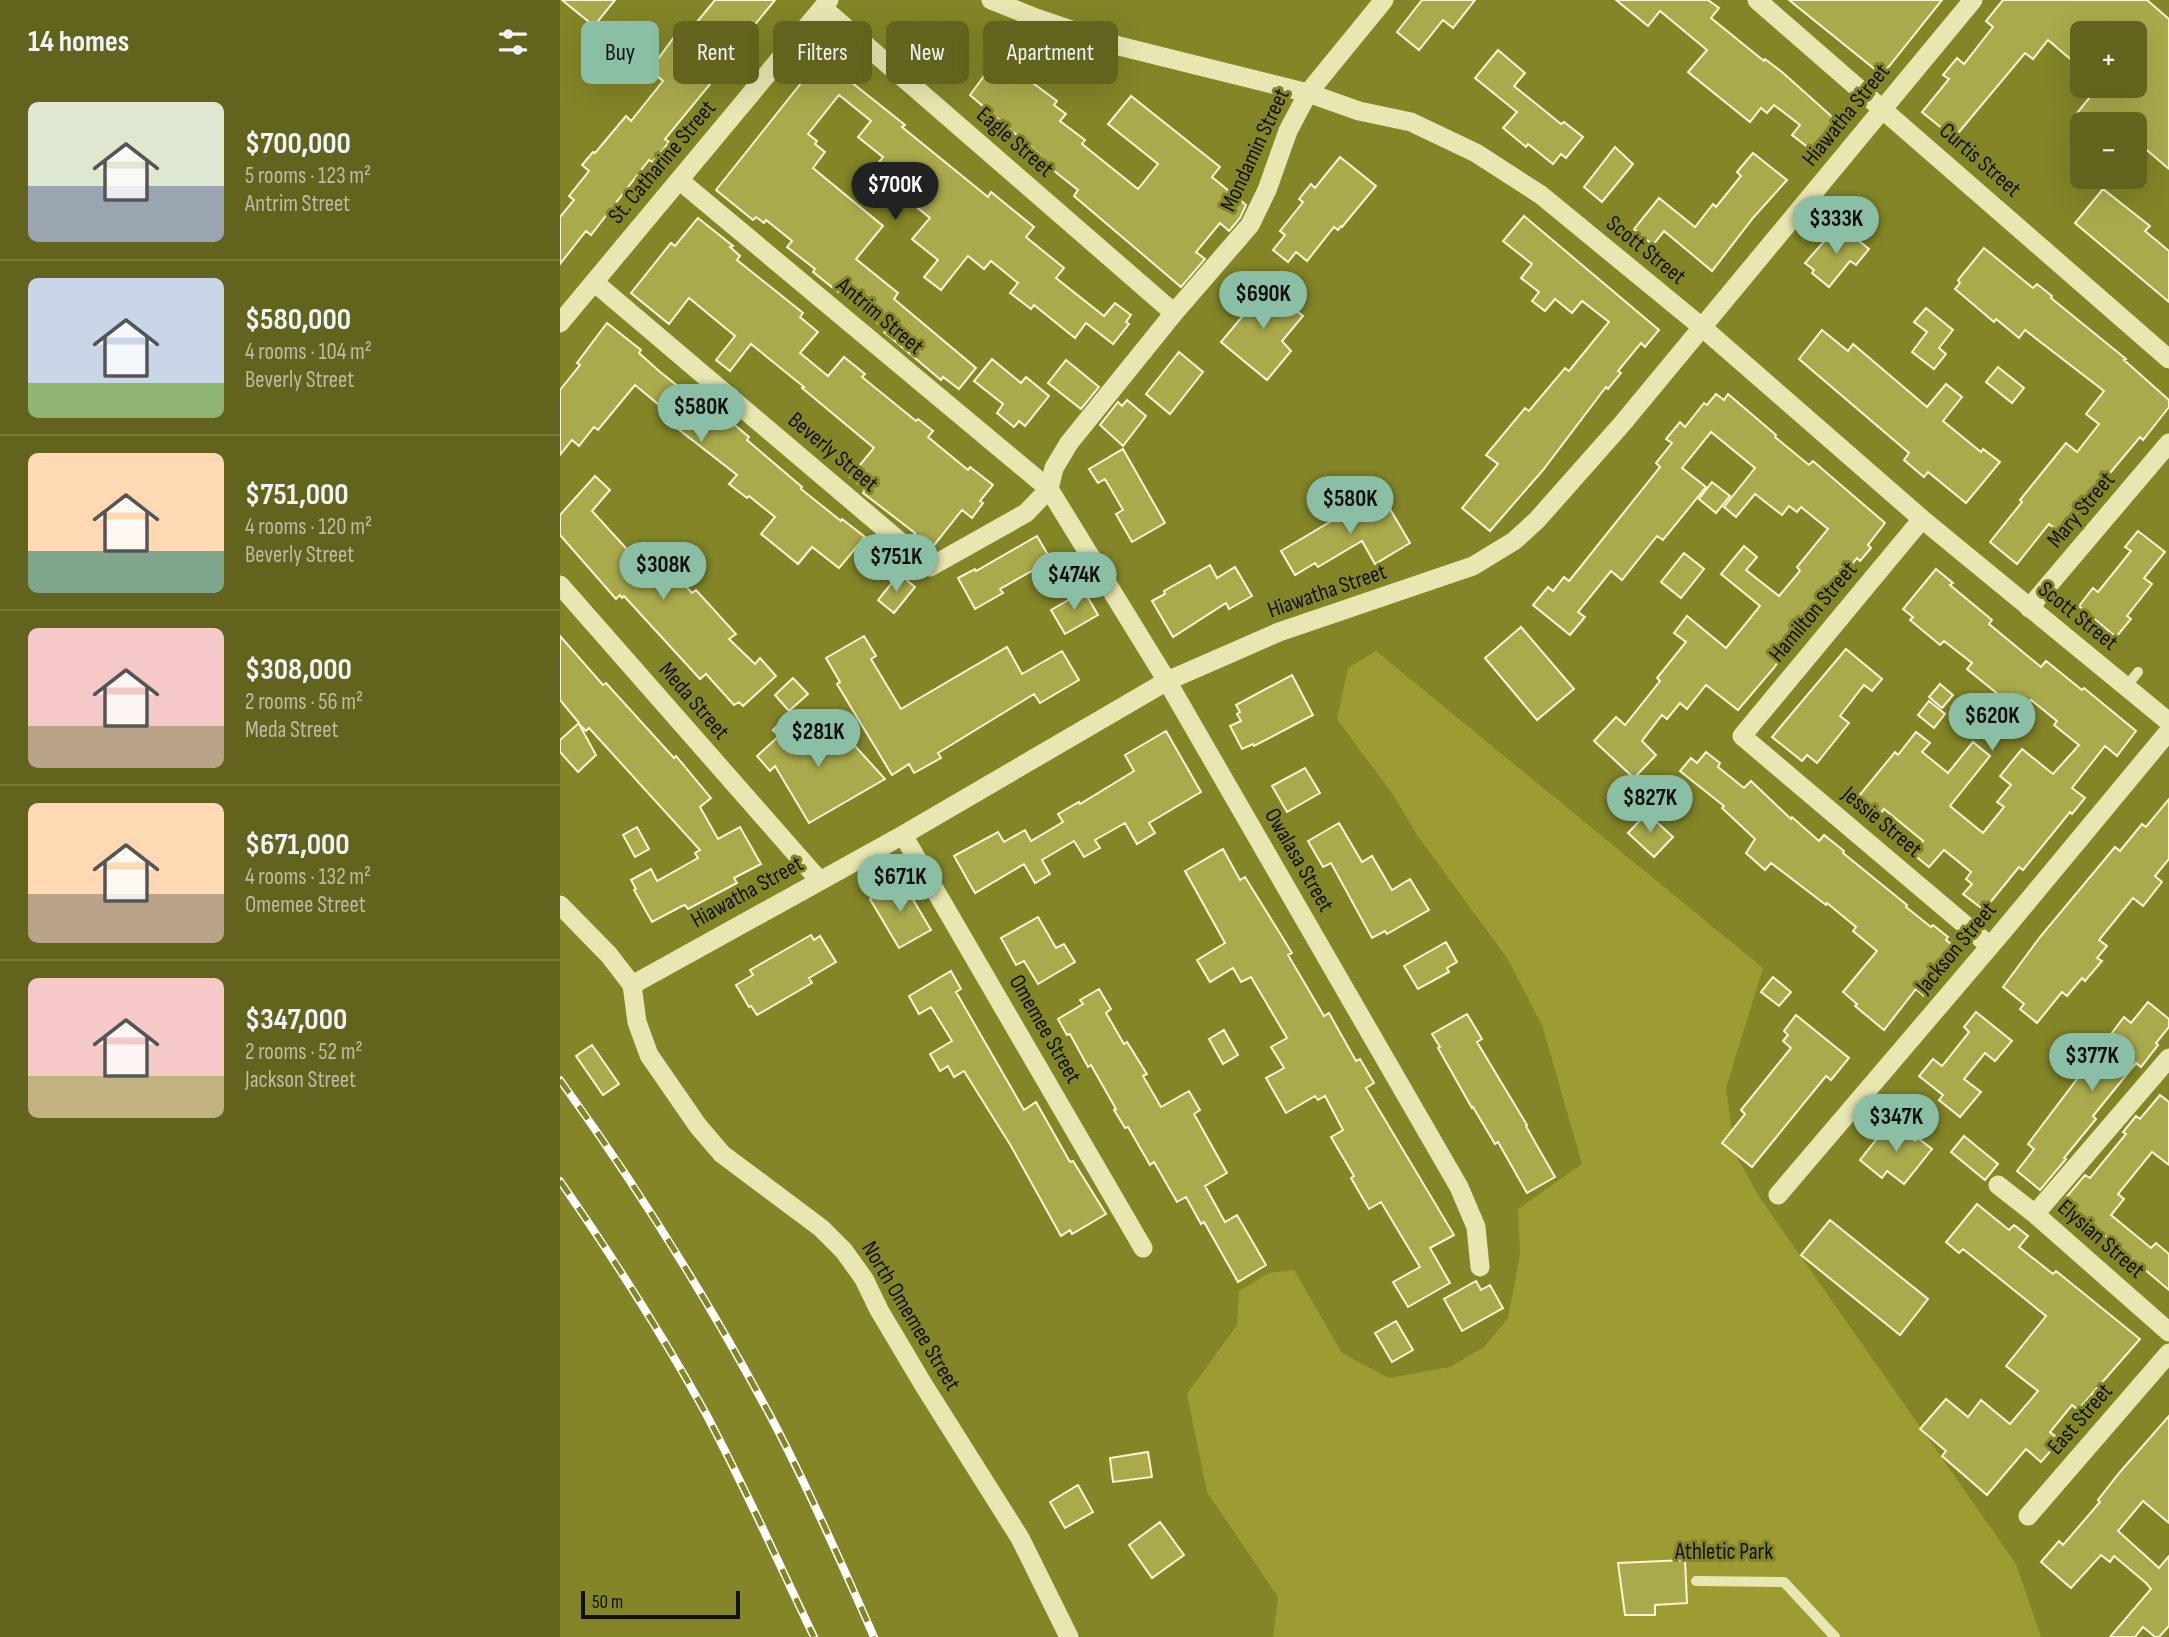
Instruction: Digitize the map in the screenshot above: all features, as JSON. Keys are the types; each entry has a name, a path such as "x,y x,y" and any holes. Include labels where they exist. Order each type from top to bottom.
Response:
{"street":[{"name":"Scott Street","path":"991,0 1119,46 1308,93 1359,111 1412,122 1476,153 1541,195 1703,327 1922,519 2029,608 2132,680 2169,722"},
{"name":"Mondamin Street","path":"1049,489 1060,455 1174,313 1250,225 1268,190 1288,131 1308,93 1384,0"},
{"name":"Curtis Street","path":"1757,0 2169,359"},
{"name":"Hiawatha Street","path":"632,985 903,835 1167,681 1279,632 1424,584 1474,566 1494,555 1526,531 1622,424 1973,0"},
{"name":"St. Catharine Street","path":"560,323 826,4"},
{"name":"Eagle Street","path":"826,4 1174,313"},
{"name":"Antrim Street","path":"679,180 1049,489"},
{"name":"Beverly Street","path":"594,282 930,567 1026,513 1049,489"},
{"name":"Mary Street","path":"2029,608 2169,443"},
{"name":"Owalasa Street","path":"1049,489 1167,681 1459,1187 1476,1227 1480,1268"},
{"name":"Hamilton Street","path":"1742,736 1922,519"},
{"name":"Meda Street","path":"560,585 819,880"},
{"name":"Jackson Street","path":"1778,1195 2169,731"},
{"name":"Jessie Street","path":"1742,736 1990,946"},
{"name":"Omemee Street","path":"903,835 1143,1248"},
{"path":"560,905 609,955 632,985"},
{"name":"North Omemee Street","path":"632,985 637,1022 649,1055 698,1126 722,1154 821,1228 844,1251 864,1279 906,1356 1020,1538 1069,1637"},
{"path":"2035,1214 2169,1058"},
{"name":"Elysian Street","path":"1998,1185 2035,1214 2169,1332"},
{"name":"East Street","path":"2028,1517 2166,1363"}],"lane":[{"path":"1696,1581 1784,1582 1835,1637"}],"green space":[{"name":"Athletic Park","path":"1376,651 1763,968 1726,1088 1735,1154 1760,1198 2016,1564 2041,1637 1273,1637 1278,1597 1207,1492 1187,1394 1237,1325 1239,1291 1269,1273 1294,1270 1342,1353 1389,1378 1450,1367 1484,1347 1508,1318 1520,1255 1518,1209 1582,1164 1542,1025 1507,958 1337,719 1348,668"}],"building":[{"path":"562,0 615,0 598,21 588,21"},
{"path":"715,0 775,0 758,21 698,21"},
{"path":"1422,0 1475,0 1453,28 1443,20 1419,50 1397,32"},
{"path":"1616,0 1708,0 1719,8 1711,18 1764,61 1765,59 1782,72 1838,122 1814,152 1792,135 1800,125 1774,105 1767,113 1761,108 1750,122 1688,72 1707,50 1660,11 1648,26"},
{"path":"1789,0 1942,0 1882,75"},
{"path":"2003,0 2147,0 2169,19 2169,169 2147,150 2147,112 2078,112 2089,98 2147,98 2147,21 2070,21 2070,59 2048,40 2033,59 2025,53 1954,138 1922,112 1949,79 1943,75 1957,58 1964,64 1993,27 1986,21"},
{"path":"673,39 673,84 710,84 665,139 669,142 653,162 649,160 591,235 586,231 560,264 560,217 574,200 569,196 589,171 582,165 626,116 631,121 663,81 659,78 659,58"},
{"path":"1498,50 1525,73 1514,86 1561,124 1564,122 1583,137 1566,158 1561,154 1553,164 1503,128 1517,112 1475,78"},
{"path":"983,77 983,84 1034,84 1057,101 1054,105 1066,114 1060,121 1085,140 1082,144 1138,189 1158,164 1108,124 1131,96 1220,167 1212,177 1246,205 1229,231 1220,223 1196,252 1205,259 1181,287 1074,196 1078,190 1038,158 1040,155 970,95"},
{"path":"800,84 854,84 988,197 991,192 1034,227 1026,237 1064,268 1056,278 1104,316 1115,303 1131,315 1126,322 1129,324 1113,344 1086,323 1075,338 1034,305 1031,309 1010,293 1018,283 991,261 984,269 968,256 941,290 924,277 938,260 912,239 930,218 872,171 883,157 858,137 871,121 839,95 808,134 825,152 813,168 883,226 856,259 898,293 894,299 976,368 959,389 943,377 941,380 884,332 886,330 813,272 815,269 787,247 792,241 766,220 764,223 756,217 753,220 716,190"},
{"path":"1615,147 1633,164 1602,202 1584,187"},
{"path":"1753,153 1787,180 1712,271 1664,231 1653,245 1634,229 1659,198 1695,227 1713,204 1716,207 1741,176 1737,172"},
{"path":"1340,157 1376,186 1342,227 1338,230 1334,227 1307,261 1296,252 1288,262 1273,250 1285,235 1280,231 1303,202 1299,199 1311,184 1315,188"},
{"path":"2103,189 2150,226 2145,231 2169,251 2169,302 2075,223"},
{"path":"1524,216 1659,330 1645,347 1641,343 1618,371 1621,373 1608,389 1606,387 1543,470 1490,531 1462,508 1498,464 1486,455 1525,408 1529,411 1565,368 1569,371 1609,322 1582,301 1572,313 1555,299 1545,311 1532,301 1539,292 1521,278 1532,264 1503,241"},
{"path":"698,218 733,246 730,247 740,256 737,260 803,313 800,317 818,332 800,353 828,376 844,357 865,374 862,377 916,421 918,419 933,431 928,437 968,470 970,467 993,485 980,501 983,503 972,518 962,510 931,549 914,535 915,533 863,493 865,490 850,477 874,448 802,388 804,387 751,344 730,371 716,360 735,336 689,298 669,324 631,293 671,243 675,246"},
{"path":"1835,229 1846,238 1850,234 1869,249 1856,265 1850,261 1829,287 1812,273 1814,270 1805,263"},
{"path":"1984,248 2033,288 2037,284 2052,296 2051,298 2126,359 2124,360 2169,400 2169,407 2143,440 2140,437 2060,533 2049,524 2017,564 1990,542 2066,443 2077,452 2099,424 2086,414 2104,391 2025,330 2019,338 1996,319 1994,322 1955,289 1960,283 1958,280"},
{"path":"1258,280 1303,316 1282,341 1291,351 1267,380 1221,342 1252,305 1243,298"},
{"path":"1926,308 1953,330 1939,348 1946,354 1934,369 1912,352 1927,332 1914,322"},
{"path":"607,323 641,350 639,353 659,371 694,399 698,394 749,437 747,440 802,487 801,489 865,537 839,568 812,547 798,564 761,534 775,517 729,484 737,475 673,425 677,420 635,385 598,430 594,427 579,446 572,440 560,455 560,390"},
{"path":"1822,330 1848,351 1853,344 1927,407 1946,384 1962,397 1943,421 1981,452 1983,449 2000,462 1966,503 1928,472 1924,477 1904,460 1909,453 1799,359"},
{"path":"1179,352 1203,372 1170,414 1146,394"},
{"path":"992,359 1021,383 1026,377 1049,396 1025,426 1019,421 1014,427 997,413 1003,404 974,381"},
{"path":"1066,360 1099,387 1081,409 1048,383"},
{"path":"1998,367 2024,388 2012,403 1986,382"},
{"path":"1716,394 1724,400 1728,394 1809,465 1813,461 1885,523 1868,545 1871,548 1860,561 1857,558 1849,568 1845,564 1822,593 1829,599 1817,614 1812,611 1783,647 1787,650 1773,669 1738,710 1706,685 1687,709 1680,703 1667,719 1662,715 1642,741 1656,755 1634,778 1594,741 1616,717 1625,725 1660,681 1657,678 1686,642 1674,633 1687,616 1726,648 1760,606 1721,574 1744,546 1757,557 1746,570 1779,596 1800,571 1797,567 1828,529 1801,507 1797,512 1789,506 1782,515 1755,494 1736,517 1724,507 1755,468 1711,432 1682,468 1706,487 1663,540 1657,536 1622,580 1611,571 1578,612 1585,617 1570,635 1533,605 1548,587 1553,591 1564,577 1569,581 1660,467 1656,463 1672,443 1666,439 1680,422 1685,427 1704,403 1707,405"},
{"path":"1127,400 1146,416 1123,446 1100,425 1118,402 1122,406"},
{"path":"1123,449 1165,523 1132,542 1116,514 1123,510 1105,479 1098,483 1089,469"},
{"path":"595,476 610,490 592,511 656,581 670,569 692,593 696,590 736,634 729,639 755,664 760,658 776,676 743,706 739,702 734,705 706,674 700,679 624,596 622,598 620,595 616,599 560,535 560,515"},
{"path":"1712,482 1730,496 1716,513 1699,499"},
{"path":"1380,492 1410,543 1375,564 1362,541 1318,567 1315,563 1295,575 1281,551"},
{"path":"2138,531 2165,552 2144,578 2152,584 2127,616 2131,619 2116,637 2079,606 2093,588 2098,592 2131,551 2125,547"},
{"path":"1037,536 1051,560 1000,589 1003,593 975,609 958,578 975,569 976,571"},
{"path":"1684,553 1704,569 1681,598 1661,582"},
{"path":"1210,565 1217,578 1235,567 1252,596 1229,609 1226,603 1173,637 1152,601 1165,594 1164,591"},
{"path":"1936,569 1953,583 1950,585 1992,620 1989,624 2041,667 2046,661 2136,731 2117,756 2105,746 2072,788 2085,798 2072,814 2070,812 2023,870 2019,867 1984,910 1963,894 1972,884 1966,879 1971,872 1944,850 1929,867 1913,854 1923,841 1884,809 1875,820 1854,802 1895,752 1898,755 1916,732 1930,743 1922,752 1948,773 1973,742 1990,756 1950,806 1983,833 2004,807 1997,802 2011,785 2000,776 2022,749 2053,774 2079,745 2054,725 2057,721 2031,700 2012,723 1995,709 2004,699 1967,669 1972,663 1944,641 1940,645 1910,620 1913,617 1903,609"},
{"path":"899,574 915,587 894,613 878,600"},
{"path":"1084,591 1098,615 1065,634 1051,610"},
{"path":"1521,627 1574,689 1537,720 1485,658"},
{"path":"560,636 603,685 606,683 674,758 676,756 711,798 700,807 718,839 740,827 761,864 734,878 737,883 688,909 685,905 682,906 652,922 631,880 651,869 657,881 698,858 695,853 700,850 589,728 586,731 579,724 596,755 578,772 560,752 560,740 579,723 560,700"},
{"path":"864,636 876,656 871,659 901,709 1007,647 1022,674 1062,651 1079,680 1040,703 1034,694 938,753 941,758 914,773 909,764 892,775 837,684 840,682 826,658"},
{"path":"1846,649 1882,679 1872,691 1864,685 1840,716 1849,723 1817,763 1807,755 1802,761 1772,737"},
{"path":"1292,675 1313,715 1254,746 1253,744 1242,749 1230,726 1241,721 1236,705"},
{"path":"793,678 808,694 789,711 775,695"},
{"path":"1940,684 1953,695 1942,708 1929,697"},
{"path":"1929,701 1945,714 1934,728 1918,715"},
{"path":"790,714 823,749 846,736 885,779 809,823 775,766 770,771 757,756 779,736 773,730"},
{"path":"1166,731 1201,792 1149,823 1155,833 1137,844 1125,823 1095,840 1100,848 1084,857 1074,841 1042,860 1050,874 1035,883 1024,864 975,893 954,856 998,832 1004,842 1025,830 1031,841 1063,822 1058,814 1079,802 1080,804 1134,771 1125,755"},
{"path":"1706,752 1720,763 1718,767 1744,788 1751,781 1819,841 1824,835 1907,905 1906,907 1948,937 1946,940 1960,951 1924,996 1916,989 1884,1030 1855,1006 1857,1004 1843,992 1877,951 1853,931 1856,927 1827,903 1826,905 1771,863 1765,870 1746,853 1755,839 1722,808 1724,806 1680,771 1691,758 1697,763"},
{"path":"1305,768 1320,793 1287,812 1272,786"},
{"path":"2169,799 2169,859 2155,876 2162,882 2143,906 2133,898 2099,940 2107,946 2097,958 2102,961 2085,981 2082,978 2067,996 2062,992 2037,1023 2020,1009 2024,1004 2003,987 2040,937 2115,847 2120,851 2142,824 2146,827"},
{"path":"1647,813 1673,837 1654,857 1628,833"},
{"path":"1339,823 1362,862 1372,856 1392,890 1410,879 1429,910 1387,934 1385,931 1372,938 1331,863 1323,867 1308,841"},
{"path":"637,827 649,849 635,857 623,835"},
{"path":"1223,849 1240,880 1245,877 1292,953 1288,955 1324,1016 1329,1013 1356,1061 1360,1059 1374,1083 1366,1088 1454,1235 1430,1248 1450,1283 1408,1307 1393,1282 1420,1267 1381,1202 1369,1209 1351,1178 1354,1176 1331,1137 1343,1130 1325,1096 1318,1100 1315,1096 1286,1113 1266,1078 1284,1068 1271,1047 1287,1038 1251,977 1241,982 1233,968 1210,982 1197,960 1225,943 1185,871"},
{"path":"902,881 931,930 899,948 870,899"},
{"path":"1038,917 1056,948 1064,944 1075,962 1038,984 1024,961 1016,965 1001,938"},
{"path":"811,935 814,940 820,936 836,962 809,978 812,983 757,1015 736,985 753,975 750,970"},
{"path":"1446,942 1457,962 1447,968 1449,972 1418,989 1404,966"},
{"path":"951,971 961,989 956,992 1024,1110 1036,1102 1070,1162 1073,1161 1106,1214 1072,1234 1070,1230 1061,1236 1011,1146 964,1071 954,1077 948,1066 940,1071 930,1054 952,1041 931,1007 919,1014 909,996"},
{"path":"1773,977 1791,992 1779,1006 1761,992"},
{"path":"1099,989 1111,1009 1106,1013 1124,1044 1127,1042 1147,1074 1143,1076 1161,1107 1189,1091 1200,1110 1194,1114 1227,1173 1205,1186 1225,1222 1237,1215 1266,1265 1238,1282 1204,1222 1201,1224 1186,1197 1177,1202 1154,1162 1150,1165 1128,1127 1125,1128 1114,1110 1116,1109 1091,1065 1088,1067 1070,1034 1067,1035 1058,1019 1083,1004 1080,1000"},
{"path":"2148,1002 2169,1019 2169,1027 2141,1067 2136,1063 2093,1116 2096,1119 2040,1190 2017,1171 2034,1149 2028,1144 2124,1017 2131,1023"},
{"path":"1976,1012 2012,1041 1995,1061 1985,1053 1964,1079 1981,1092 1960,1117 1939,1100 1943,1095 1919,1076 1933,1059 1942,1066 1969,1032 1964,1027"},
{"path":"1467,1014 1482,1039 1477,1042 1555,1177 1527,1193 1498,1142 1495,1144 1472,1108 1432,1034"},
{"path":"1796,1015 1849,1058 1831,1080 1826,1076 1752,1167 1722,1143 1745,1114 1741,1110 1791,1048 1783,1041 1788,1035 1784,1031"},
{"path":"1224,1030 1238,1055 1223,1064 1209,1039"},
{"path":"592,1045 619,1084 603,1095 576,1056"},
{"path":"2160,1095 2169,1102 2169,1165 2152,1152 2118,1194 2124,1199 2111,1215 2151,1248 2156,1243 2169,1254 2169,1290 2099,1231 2094,1237 2058,1207 2085,1175 2090,1178 2126,1134 2123,1132 2136,1116 2140,1119"},
{"path":"1891,1121 1915,1141 1918,1138 1932,1149 1904,1184 1887,1171 1882,1178 1860,1160"},
{"path":"1964,1136 1998,1164 1985,1180 1951,1152"},
{"path":"1977,1204 2009,1230 2014,1225 2028,1236 2019,1247 2053,1274 2056,1271 2140,1339 2078,1410 2072,1405 2050,1432 2060,1440 2041,1462 2026,1449 1987,1495 1942,1456 1946,1451 1920,1429 1946,1399 1968,1417 1981,1400 2010,1424 2038,1391 2006,1366 2046,1316 1963,1249 1959,1253 1946,1242"},
{"path":"1830,1220 1928,1299 1900,1335 1801,1255"},
{"path":"1476,1281 1481,1290 1490,1285 1503,1308 1462,1331 1444,1299"},
{"path":"1396,1321 1413,1350 1392,1362 1375,1333"},
{"path":"2169,1416 2169,1523 2143,1501 2118,1531 2159,1568 2169,1556 2169,1626 2159,1637 2155,1637 2143,1627 2135,1637 2110,1637 2151,1589 2146,1583 2114,1556 2110,1562 2101,1555 2071,1588 2041,1562 2059,1541 2063,1545 2100,1502 2098,1500 2120,1472"},
{"path":"1148,1452 1152,1477 1113,1482 1110,1458"},
{"path":"1078,1485 1093,1512 1065,1528 1050,1502"},
{"path":"1160,1522 1184,1555 1152,1578 1129,1545"},
{"path":"1685,1560 1687,1603 1655,1605 1655,1615 1625,1615 1618,1563"}],"railway":[{"path":"560,1080 646,1205 749,1377 800,1474 874,1637"},
{"path":"560,1181 636,1295 705,1412 814,1637"}]}
